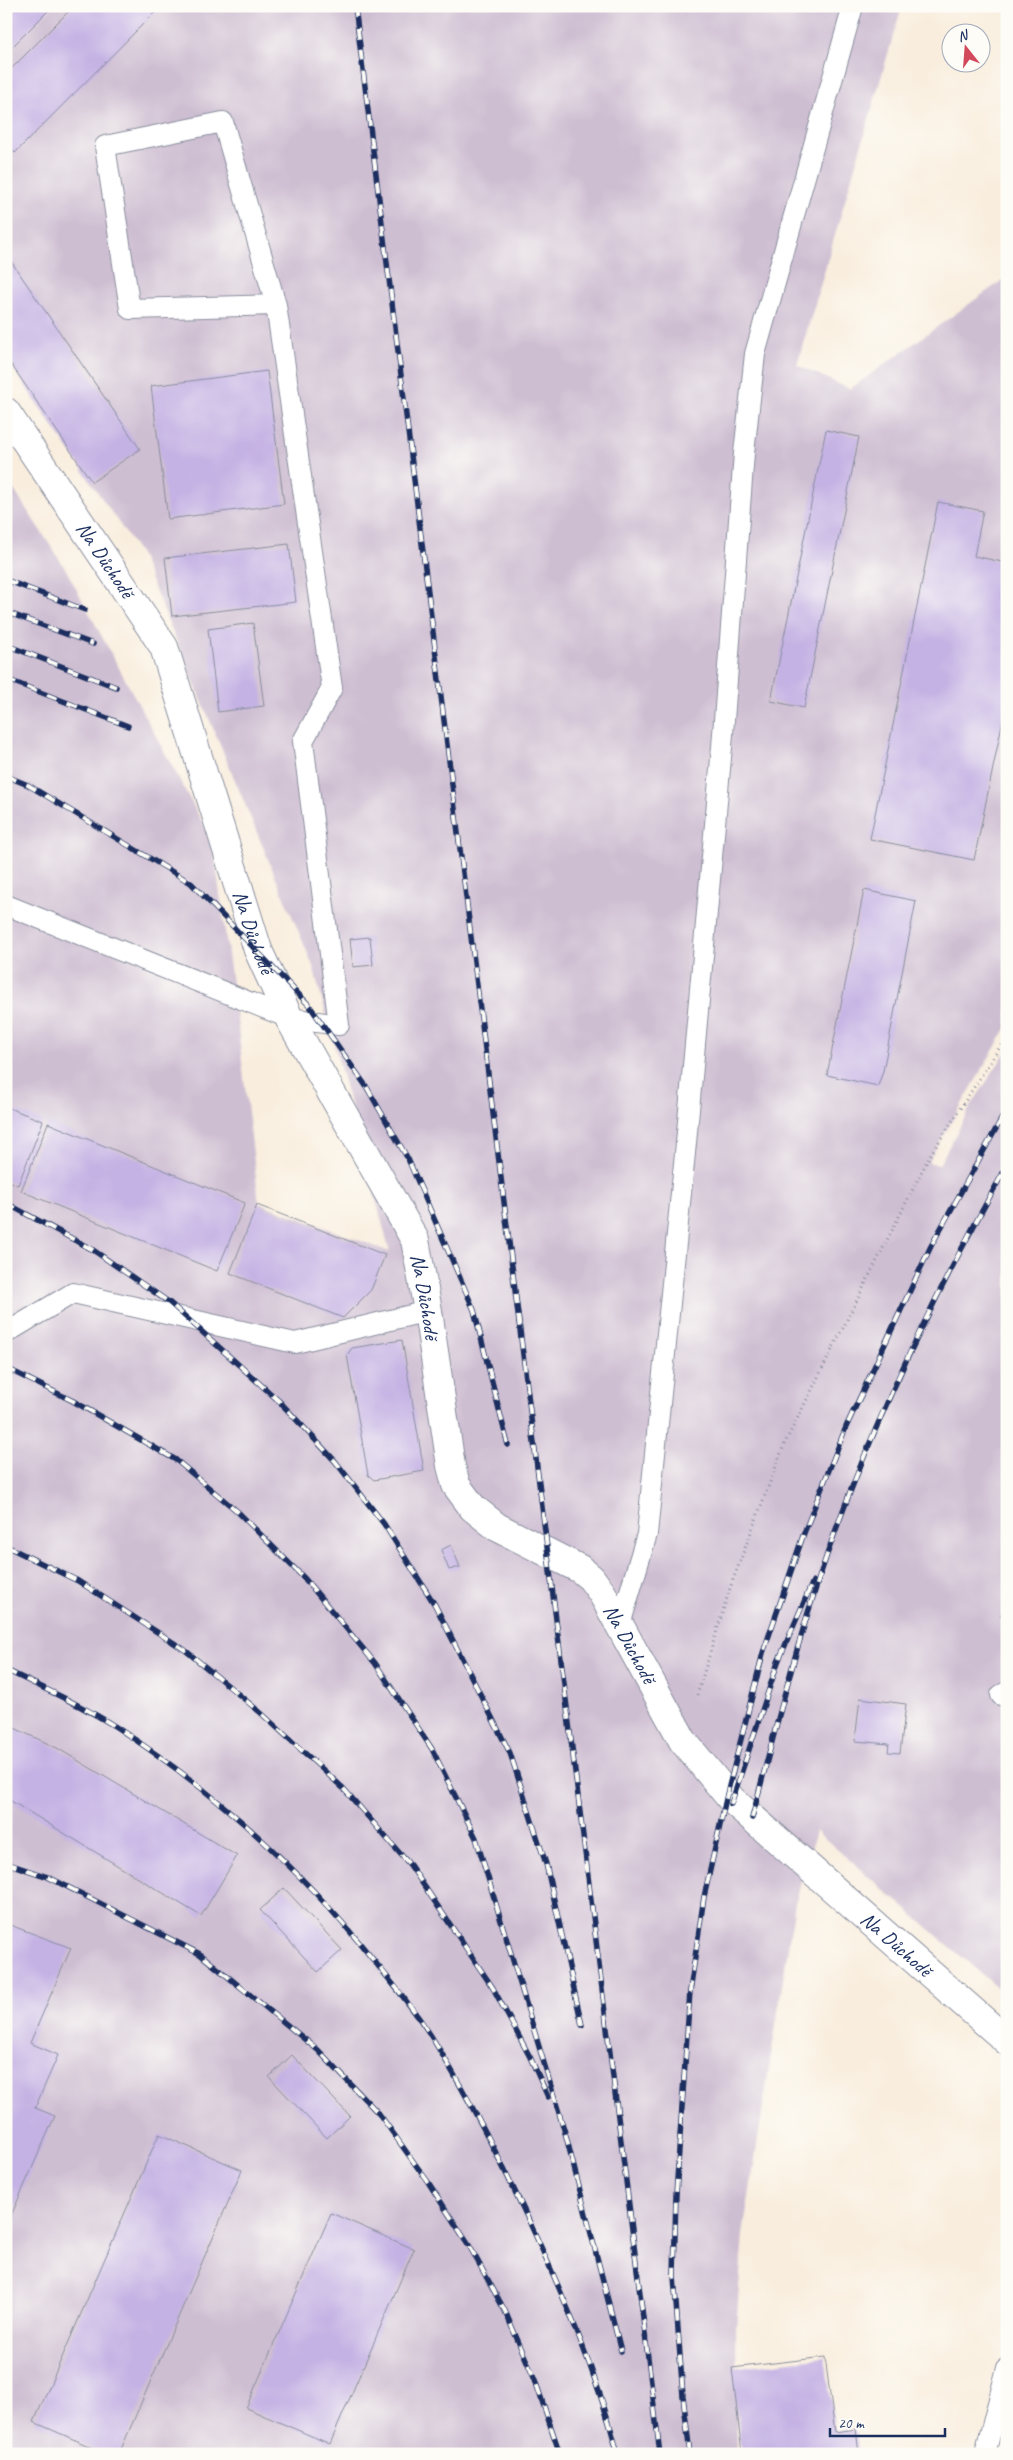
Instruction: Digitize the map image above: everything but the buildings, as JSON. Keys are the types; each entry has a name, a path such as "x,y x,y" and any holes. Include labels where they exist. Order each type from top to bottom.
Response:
{"street":[{"name":"Na Důchodě","path":"6,412 164,647 258,950 289,1018 415,1240 428,1311 451,1466 462,1495 497,1527 580,1569 591,1578 602,1593 683,1741 732,1800 1007,2041"}],"lane":[{"path":"620,1625 647,1534 688,1123 722,747 744,453 755,354 853,6"},
{"path":"6,905 289,1018 339,1025 303,740 332,688 276,305 223,122 105,146 130,309 276,305"},
{"path":"6,1333 73,1293 295,1343 428,1311"},
{"path":"985,2454 1007,2368"}],"path":[{"path":"683,1741 730,1588 784,1444 929,1157 1007,1036"}],"shaded area":[{"path":"54,6 902,6 797,365 850,389 1007,277 1007,1027 928,1162 939,1165 971,1106 1007,1050 1007,1996 816,1831 795,1903 743,2235 736,2328 737,2454 6,2454 6,478 65,568 213,842 259,1203 390,1252 313,966 140,554 6,358 6,53"}],"railway":[{"path":"355,6 660,2454"},
{"path":"6,580 85,610"},
{"path":"6,612 93,644"},
{"path":"6,645 116,687"},
{"path":"6,679 128,726"},
{"path":"6,776 28,785 191,883 309,1005 366,1086 408,1159 474,1310 508,1445"},
{"path":"690,2454 683,2396 674,2276 676,2194 690,1991 704,1897 727,1794 763,1653 804,1533 846,1427 931,1246 1007,1109"},
{"path":"752,1818 802,1633 825,1560 856,1477 894,1386 915,1342 959,1253 1007,1166"},
{"path":"6,1203 93,1250 170,1303 279,1401 335,1461 384,1524 435,1605 510,1753 546,1864 582,2025"},
{"path":"6,1368 73,1401 176,1460 237,1511 305,1579 375,1663 432,1749 476,1838 566,2136 621,2351"},
{"path":"6,1546 78,1581 185,1650 261,1713 343,1788 410,1865 493,1988 530,2057 548,2097"},
{"path":"731,1804 778,1662 813,1581"},
{"path":"6,1670 76,1704 116,1727 153,1752 222,1805 318,1895 404,1998 425,2026 471,2104 530,2223 579,2336 600,2394 618,2454"},
{"path":"6,1863 48,1877 200,1954 318,2050 380,2115 428,2182 470,2247 505,2311 535,2380 560,2454"}]}
